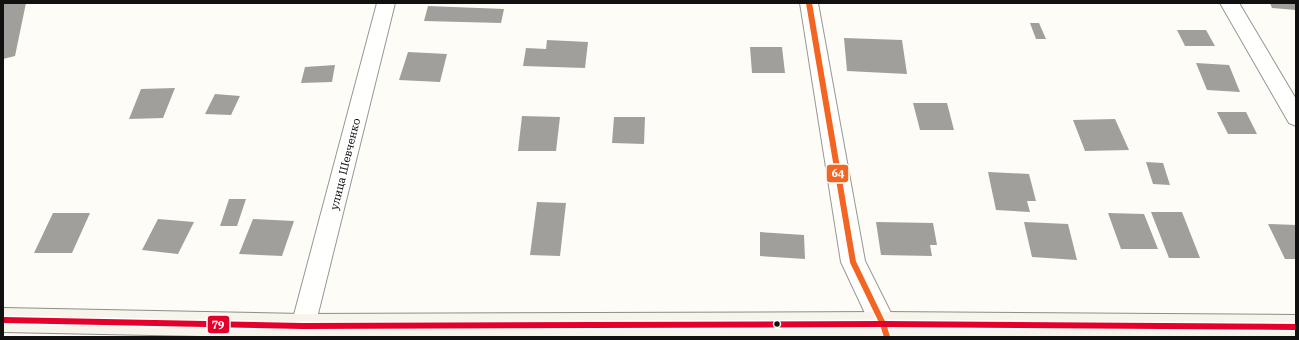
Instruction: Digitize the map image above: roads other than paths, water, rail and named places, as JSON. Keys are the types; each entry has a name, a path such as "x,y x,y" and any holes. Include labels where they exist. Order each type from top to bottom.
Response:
{"street":[{"name":"улица Шевченко","path":"303,326 386,3"},
{"path":"809,3 854,262 885,330"},
{"path":"1229,3 1296,117"},
{"path":"3,320 303,326 885,330 1296,327"}]}
